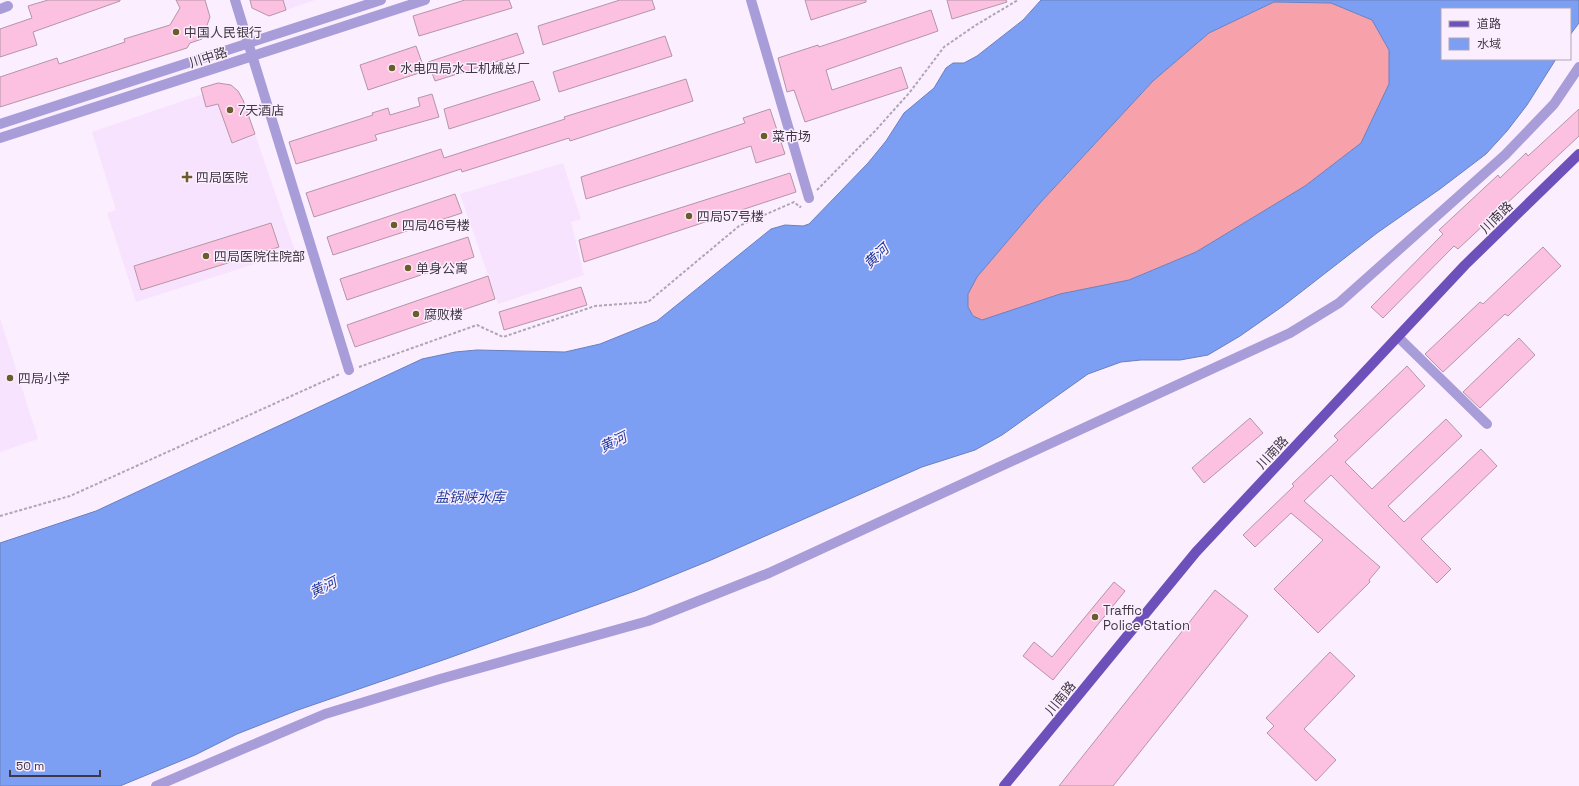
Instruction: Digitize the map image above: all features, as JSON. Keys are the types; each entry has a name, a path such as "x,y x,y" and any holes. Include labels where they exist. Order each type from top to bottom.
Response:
{"main road":[{"name":"川南路","path":"1004,786 1196,552 1465,265 1579,154"}],"street":[{"path":"235,0 349,370"},
{"name":"川中路","path":"0,124 382,0"},
{"name":"川中路","path":"0,138 425,0"},
{"path":"752,0 809,198"},
{"path":"156,786 325,714 440,679 648,621 769,573 1290,333 1339,303 1505,155 1554,104 1579,67"},
{"path":"1398,337 1487,424"}],"path":[{"path":"0,516 70,496 349,370 477,325 503,337 596,306 648,302 740,226 794,202 800,207 875,131 905,98 944,48 976,25 1018,0"}],"shaded area":[{"path":"283,0 315,0 286,10"},
{"path":"1274,2 1331,3 1372,20 1389,50 1389,84 1361,143 1305,186 1196,252 1129,280 1060,294 982,320 973,316 968,307 968,294 977,277 1040,203 1153,81 1209,33"},
{"name":"四局医院","path":"203,94 206,107 218,104 232,143 255,134 295,251 136,302 107,213 116,210 92,132"},
{"path":"563,163 581,219 571,222 584,275 498,304 460,194"},
{"name":"四局小学","path":"0,318 38,439 0,452"}],"water":[{"name":"盐锅峡水库","path":"1041,0 1579,0 1579,23 1571,34 1571,8 1441,8 1441,60 1555,60 1527,105 1507,131 1486,154 1440,189 1377,233 1283,306 1240,336 1208,355 1180,360 1141,360 1121,362 1088,374 1002,435 975,450 922,467 711,560 635,591 298,710 237,734 195,755 120,786 0,786 0,543 96,511 422,359 455,352 477,350 565,352 600,344 657,321 771,229 785,225 803,226 809,224 868,163 886,141 904,113 934,88 946,68 953,63 964,63 977,56 1023,20","holes":["1274,2 1331,3 1372,20 1389,50 1389,84 1361,143 1305,186 1196,252 1129,280 1060,294 982,320 973,316 968,307 968,294 977,277 1040,203 1153,81 1209,33"]}],"building":[{"path":"48,0 120,1 33,32 37,45 0,57 0,29 32,18 28,6"},
{"path":"176,0 205,0 210,17 202,39 190,43 187,48 0,107 0,77 57,58 59,64 125,42 124,39 170,25 180,8"},
{"path":"250,0 283,0 286,10 269,16 252,8"},
{"path":"465,0 509,0 512,8 419,36 413,16"},
{"path":"620,0 652,0 655,9 543,45 538,26"},
{"path":"805,0 866,0 866,2 811,20"},
{"path":"947,0 1006,0 1007,2 952,19"},
{"path":"931,10 938,31 826,70 832,90 901,67 908,88 805,122 794,90 787,92 778,58 818,45 819,47"},
{"path":"517,33 524,53 435,81 428,62"},
{"path":"665,36 672,56 559,92 553,72"},
{"name":"水电四局水工机械总厂","path":"416,46 425,71 368,90 360,65"},
{"path":"686,79 693,101 570,141 569,138 462,172 461,169 314,217 306,193 441,149 444,158 565,119 564,117"},
{"path":"533,81 540,100 449,129 444,109"},
{"path":"218,83 231,85 238,91 243,100 255,134 232,143 218,104 206,107 201,88"},
{"path":"432,94 439,117 375,135 377,140 296,164 289,142 373,115 372,113 388,108 390,115 420,106 418,98"},
{"path":"770,109 785,154 756,163 751,146 586,199 581,177 745,123 743,118"},
{"path":"1579,109 1579,136 1458,249 1454,246 1383,318 1371,307 1443,234 1439,230 1498,175 1500,178 1526,153 1528,156"},
{"name":"四局57号楼","path":"790,173 796,192 584,262 579,240"},
{"name":"四局46号楼","path":"455,194 462,213 333,255 327,237"},
{"name":"四局医院住院部","path":"271,223 279,247 141,290 134,266"},
{"name":"单身公寓","path":"468,237 474,257 347,300 340,279"},
{"path":"1543,247 1561,266 1508,316 1505,314 1443,372 1425,354 1480,302 1483,304"},
{"name":"腐败楼","path":"488,276 495,299 355,347 347,325"},
{"path":"581,287 587,305 504,330 499,312"},
{"path":"1519,338 1535,355 1480,408 1463,392"},
{"path":"1407,366 1425,386 1345,462 1372,489 1446,419 1462,436 1388,506 1404,522 1481,449 1497,466 1421,539 1451,569 1437,583 1331,475 1304,501 1380,567 1369,580 1370,582 1318,633 1274,589 1323,540 1291,513 1255,547 1243,535 1294,486 1292,484 1338,440 1334,436"},
{"path":"1250,418 1263,433 1204,483 1192,468"},
{"name":"Traffic Police Station","path":"1114,582 1125,591 1053,680 1023,656 1034,642 1052,657"},
{"path":"1215,590 1248,616 1113,786 1059,786"},
{"path":"1330,652 1355,676 1304,729 1336,760 1316,781 1267,733 1274,726 1266,718"}],"place":[{"name":"中国人民银行","path":"176,32"},
{"name":"水电四局水工机械总厂","path":"392,68"},
{"name":"7天酒店","path":"230,110"},
{"name":"菜市场","path":"764,136"},
{"name":"四局医院","path":"187,177"},
{"name":"四局57号楼","path":"689,216"},
{"name":"四局46号楼","path":"394,225"},
{"name":"四局医院住院部","path":"206,256"},
{"name":"单身公寓","path":"408,268"},
{"name":"腐败楼","path":"416,314"},
{"name":"四局小学","path":"10,378"},
{"name":"Traffic Police Station","path":"1095,617"}],"water label":[{"name":"黄河","path":"876,256"},
{"name":"黄河","path":"613,442"},
{"name":"黄河","path":"323,587"}]}
